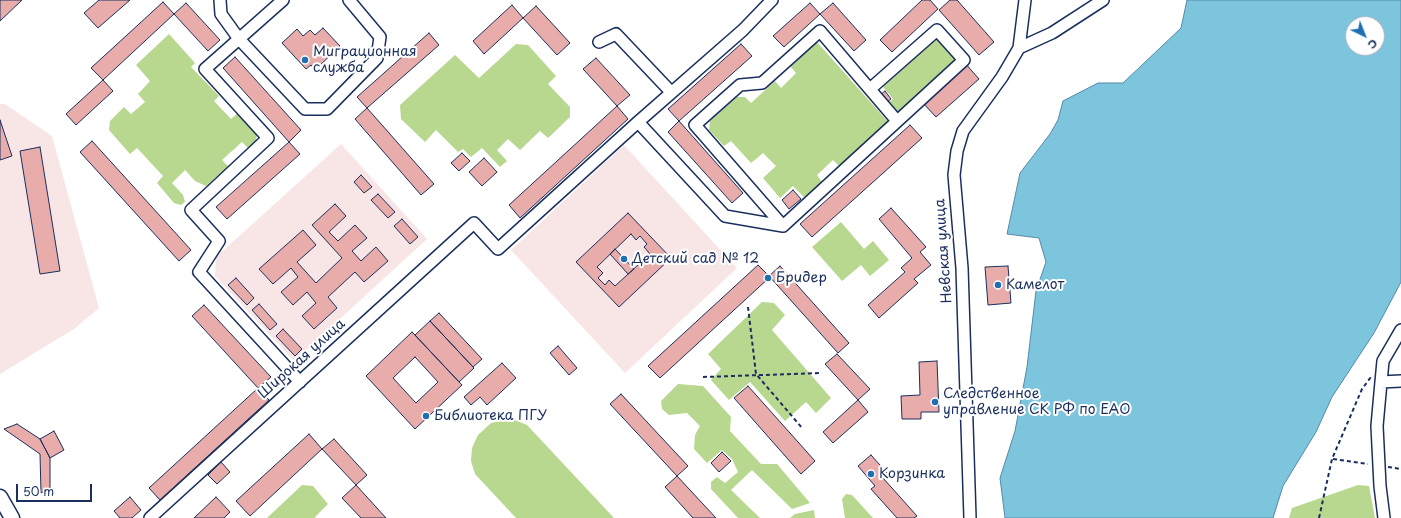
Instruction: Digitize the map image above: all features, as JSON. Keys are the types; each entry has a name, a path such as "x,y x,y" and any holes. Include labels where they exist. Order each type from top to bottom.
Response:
{"main road":[{"path":"0,498 12,518"}],"street":[{"path":"220,0 221,14 239,39 305,109 327,108 377,58 380,37 350,0"},
{"path":"283,0 205,69 268,138 191,210 219,241 199,272 300,382"},
{"path":"772,0 743,30 638,122 725,216 783,226"},
{"name":"Невская улица","path":"970,518 962,268 955,167 957,151 963,131 1002,77 1019,48 1025,0"},
{"path":"1019,48 1052,33 1104,0"},
{"path":"783,226 964,60 938,30 870,89"},
{"path":"783,226 695,125 740,85 762,83 820,31 897,121"},
{"path":"599,42 616,34 671,92"},
{"name":"Широкая улица","path":"150,518 474,222 498,248 638,122"},
{"path":"1384,518 1377,426 1383,362 1401,330"},
{"path":"1381,382 1401,381"}],"path":[{"path":"748,307 756,374 804,429"},
{"path":"1318,518 1332,459 1362,389 1383,362"},
{"path":"703,377 756,374 822,373"},
{"path":"1332,459 1401,469"}],"shaded area":[{"path":"0,104 5,104 52,136 99,308 74,329 0,374"},
{"path":"341,144 427,239 294,361 215,276 216,257"},
{"name":"Детский сад № 12","path":"624,145 737,268 625,373 511,250"}],"green space":[{"path":"169,34 195,63 191,67 219,96 214,101 231,119 238,113 257,134 256,141 248,148 242,142 222,160 228,166 206,186 195,181 185,170 172,183 183,195 185,202 181,205 174,203 157,183 163,176 137,148 130,154 109,130 110,121 124,107 131,114 145,102 138,94 150,81 136,65"},
{"path":"938,37 956,58 898,112 895,112 887,104 893,99 883,87"},
{"path":"817,42 889,123 840,167 833,160 817,175 822,182 804,197 793,186 780,198 763,178 776,166 763,153 751,163 731,141 724,146 709,130 710,121 737,97 745,97 751,103 775,81 781,88 796,73 790,66"},
{"path":"516,44 528,45 556,76 548,84 570,107 570,117 548,138 540,131 520,150 508,139 497,150 507,161 500,167 482,148 471,157 463,149 458,152 436,130 425,142 401,119 400,105 455,55 479,78"},
{"path":"841,222 864,249 873,241 889,260 870,276 861,265 842,281 812,247"},
{"path":"762,302 774,303 785,315 772,330 831,398 816,413 806,402 785,421 750,382 729,400 711,380 721,369 708,354"},
{"path":"678,384 703,386 731,417 730,431 761,464 777,464 810,503 792,509 752,470 731,490 760,518 738,518 711,489 711,482 717,477 725,483 738,472 732,459 722,450 707,463 694,449 695,435 700,426 687,413 669,415 662,409 661,401"},
{"path":"505,420 515,420 527,425 614,518 516,518 475,474 471,461 472,448 478,435 491,423"},
{"path":"302,485 313,486 328,504 315,517 316,518 267,518"},
{"path":"1358,485 1369,486 1375,518 1289,518 1292,508"},
{"path":"846,494 852,495 873,518 845,518 842,499"},
{"path":"814,510 815,518 790,518 795,514"}],"water":[{"path":"1187,0 1401,0 1401,282 1374,333 1332,397 1316,432 1283,486 1273,518 1005,518 1000,478 1015,431 1027,367 1036,291 1046,262 1039,238 1007,234 1020,173 1050,134 1058,120 1063,101 1098,83 1123,83 1181,28"}],"building":[{"path":"0,0 22,0 0,21"},
{"path":"99,0 130,0 98,28 84,13"},
{"path":"922,0 930,0 938,9 892,52 880,40"},
{"path":"950,0 957,0 994,42 979,55 939,10"},
{"path":"163,2 174,14 103,80 91,68"},
{"path":"186,3 220,40 208,51 174,14"},
{"path":"810,3 820,14 784,47 773,36"},
{"path":"833,3 866,40 854,51 820,14"},
{"path":"512,5 523,18 484,54 473,41"},
{"path":"536,6 570,43 557,55 523,18"},
{"path":"323,28 340,46 315,70 311,65 306,69 282,43 297,29 303,36 310,30 315,35"},
{"path":"429,33 439,45 367,108 357,97"},
{"path":"741,44 752,56 679,121 668,109"},
{"path":"235,57 301,130 289,142 223,68"},
{"path":"596,58 630,95 617,106 583,69"},
{"path":"965,63 979,79 936,117 922,102"},
{"path":"103,80 113,91 76,125 66,114"},
{"path":"885,91 891,99 886,103 879,96"},
{"path":"617,106 628,119 520,218 509,205"},
{"path":"367,108 434,184 421,195 355,119"},
{"path":"0,120 12,156 0,160"},
{"path":"679,121 743,193 732,203 668,132"},
{"path":"910,125 922,138 812,237 800,224"},
{"path":"92,141 191,250 179,261 80,152"},
{"path":"289,142 300,154 227,219 216,207"},
{"path":"40,147 60,271 40,274 20,151"},
{"path":"462,153 470,161 459,171 451,163"},
{"path":"484,158 497,172 482,186 469,172"},
{"path":"361,175 372,187 364,193 354,182"},
{"path":"793,190 801,199 789,209 782,200"},
{"path":"378,194 395,212 388,218 371,200"},
{"path":"335,204 346,216 329,232 338,241 355,225 367,238 352,251 361,261 376,247 388,261 364,282 355,272 328,297 337,308 314,329 302,316 316,303 307,292 293,305 281,292 298,277 291,268 273,284 259,269 303,230 316,245 297,262 316,283 342,258 312,225"},
{"path":"891,208 926,247 920,252 931,265 914,279 918,283 879,318 868,305 905,272 901,268 912,258 879,219"},
{"path":"628,213 671,258 619,307 576,262","holes":["631,234 636,240 640,236 647,244 644,247 650,254 615,286 609,280 605,285 598,278 603,273 597,267"]},
{"path":"402,219 418,237 410,244 394,226"},
{"path":"615,249 634,269 628,274 610,254"},
{"path":"758,265 770,277 660,378 648,366"},
{"path":"780,266 849,343 838,353 769,276"},
{"name":"Камелот","path":"1008,266 1011,303 988,305 985,267"},
{"path":"236,278 254,298 247,305 228,285"},
{"path":"259,304 277,324 270,330 252,310"},
{"path":"204,305 271,377 258,388 192,316"},
{"path":"439,313 482,359 473,367 430,321"},
{"path":"430,321 474,368 459,382 415,335"},
{"path":"283,329 302,349 295,356 276,336"},
{"path":"412,332 462,385 415,429 366,376","holes":["415,357 438,382 416,403 393,378"]},
{"path":"558,346 577,368 569,375 550,353"},
{"path":"837,354 870,389 858,400 825,364"},
{"path":"937,361 939,412 921,412 921,419 902,419 901,396 920,395 919,362"},
{"path":"502,363 516,378 487,405 480,397 471,405 464,397"},
{"path":"748,386 815,461 801,474 734,398"},
{"path":"258,388 269,400 160,500 149,488"},
{"path":"621,394 688,466 677,476 610,404"},
{"path":"858,400 868,412 833,443 823,432"},
{"path":"17,424 40,439 50,458 50,488 41,493 40,454 4,429"},
{"path":"54,431 64,450 50,458 40,439"},
{"path":"309,434 322,449 250,516 236,501"},
{"path":"334,439 367,475 356,485 322,449"},
{"path":"722,452 731,461 719,472 711,463"},
{"path":"871,455 888,474 883,478 917,516 914,518 897,518 871,489 875,486 858,466"},
{"path":"221,462 230,472 217,484 208,475"},
{"path":"677,476 716,518 693,518 665,487"},
{"path":"356,485 386,518 361,518 342,498"},
{"path":"130,497 141,510 132,518 120,518 114,511"},
{"path":"216,497 230,512 224,518 194,518"}],"place":[{"name":"Миграционная служба","path":"305,60"},
{"name":"Детский сад № 12","path":"624,259"},
{"name":"Бридер","path":"768,278"},
{"name":"Камелот","path":"998,285"},
{"name":"Следственное управление СК РФ по ЕАО","path":"935,402"},
{"name":"Библиотека ПГУ","path":"426,416"},
{"name":"Корзинка","path":"871,474"}]}
